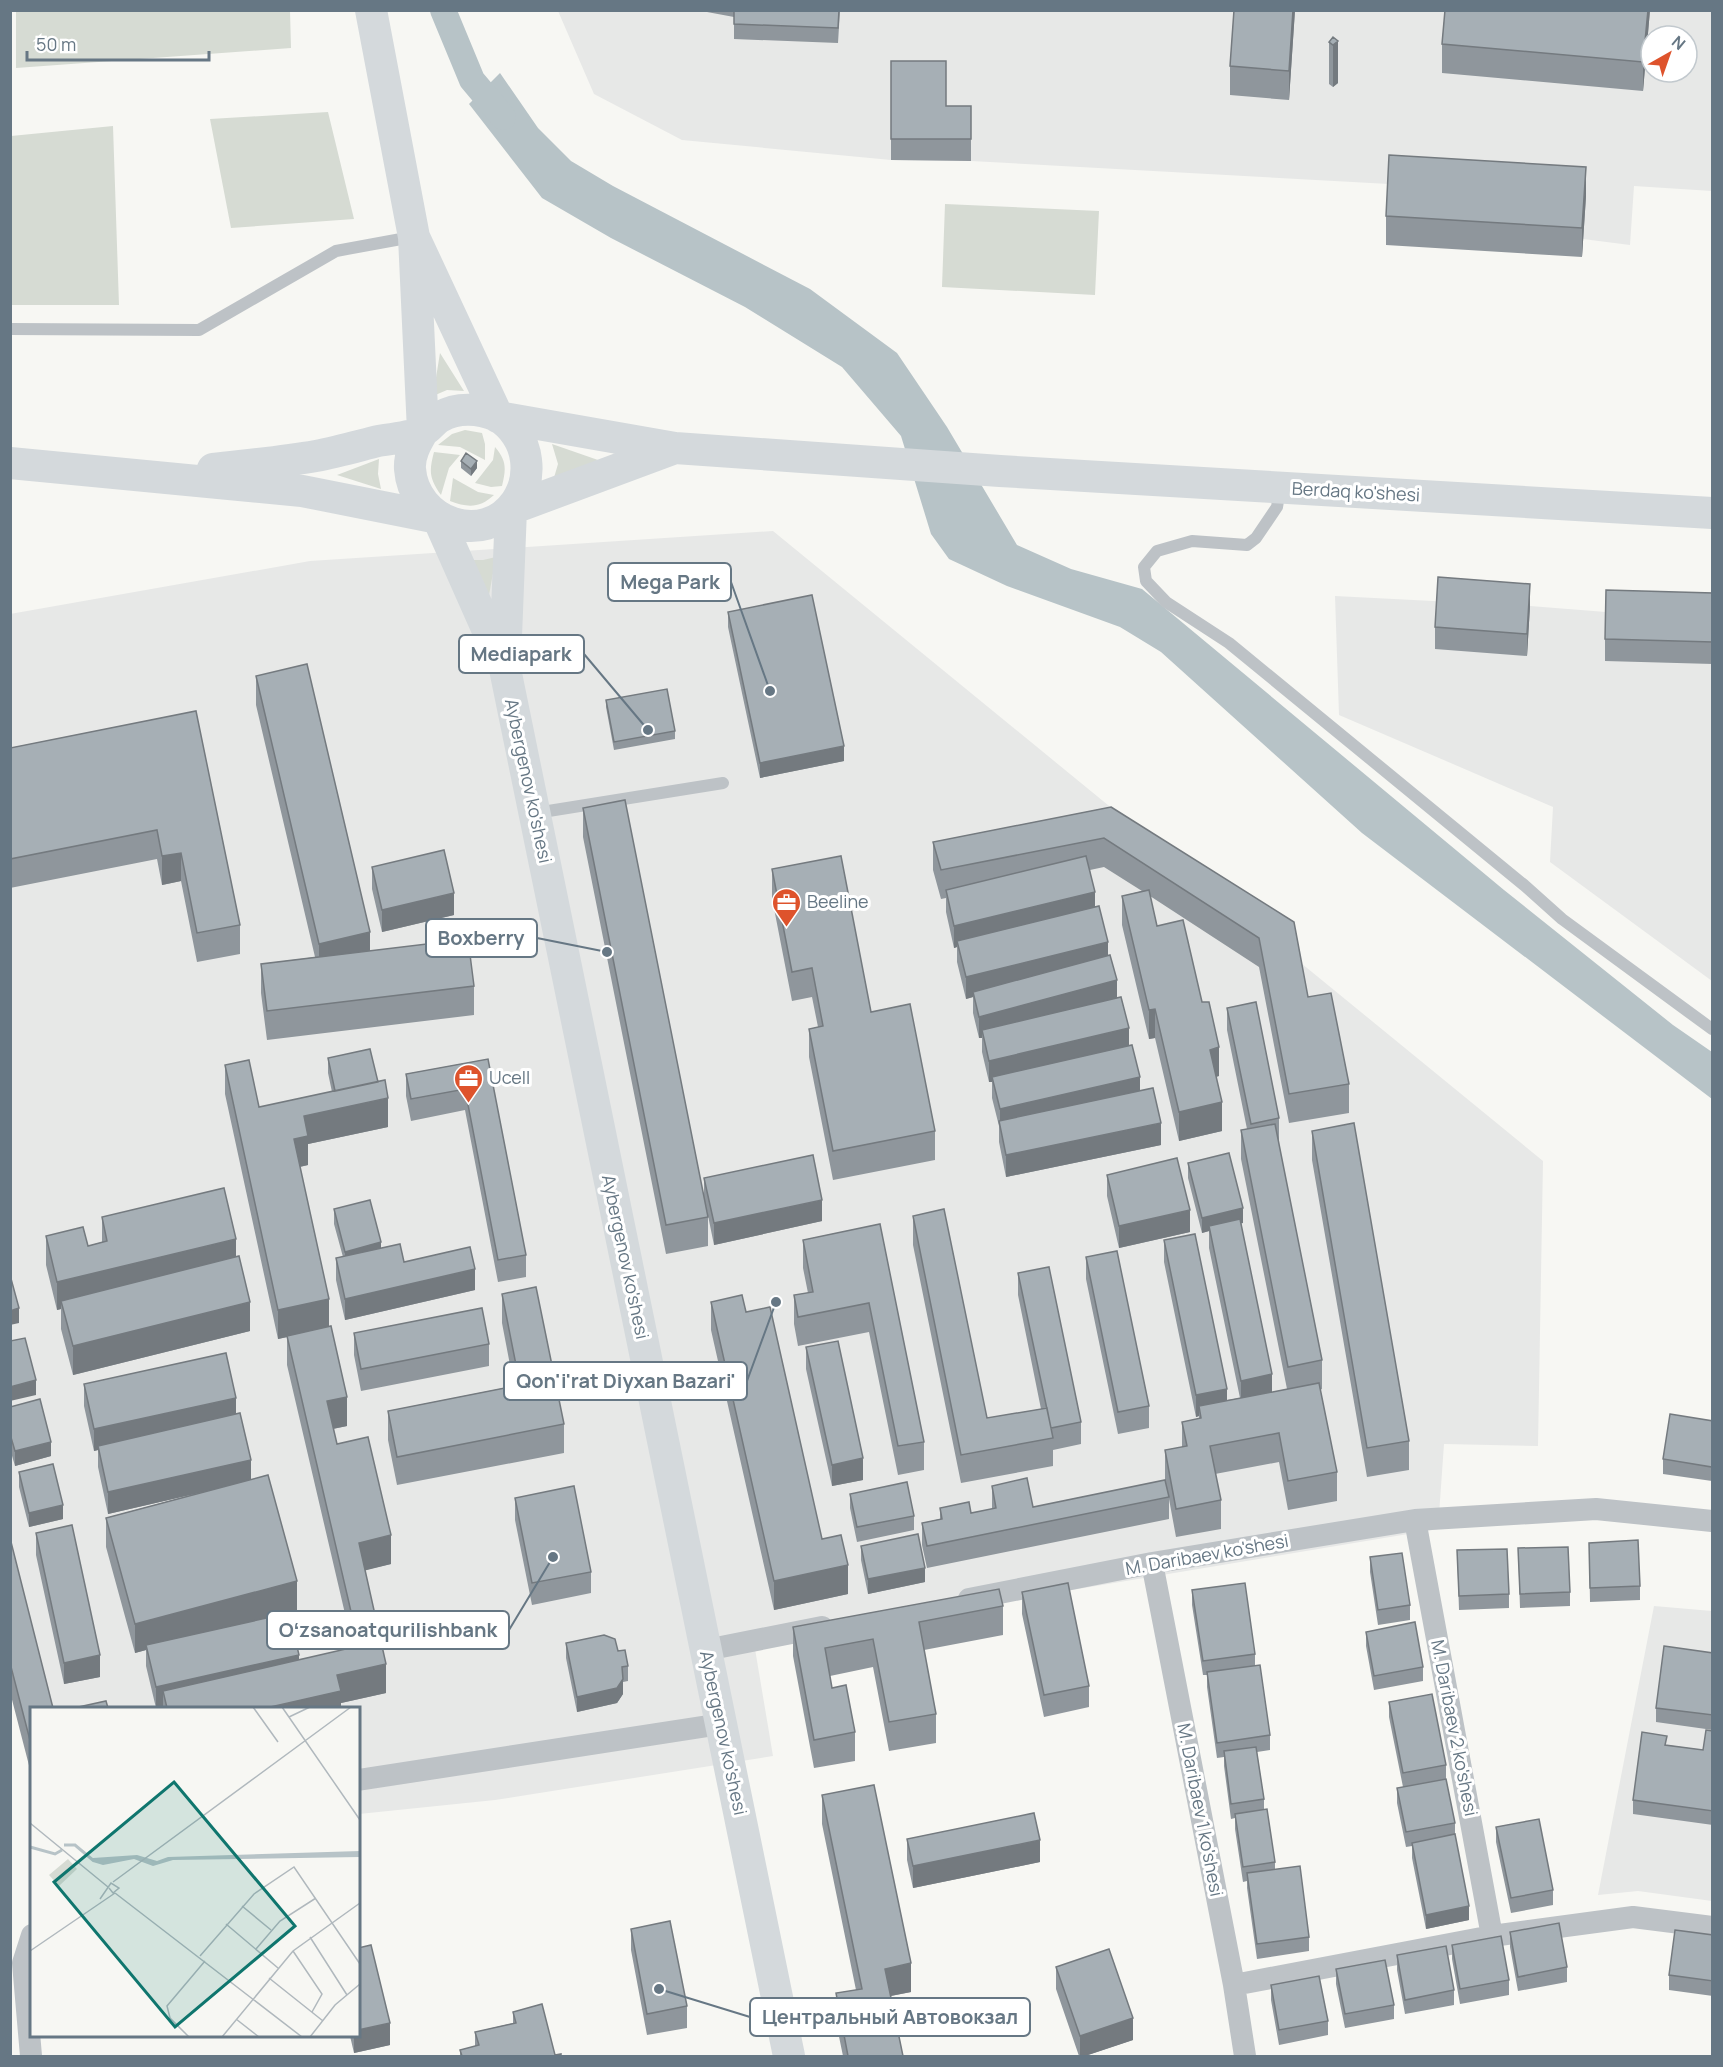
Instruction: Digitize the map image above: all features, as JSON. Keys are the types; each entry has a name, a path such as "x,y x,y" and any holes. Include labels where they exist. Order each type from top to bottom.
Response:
{"main road":[{"path":"371,10 414,237 423,431"},
{"path":"414,237 498,417"},
{"path":"438,518 423,505 413,488 410,468 413,448 423,431 440,417 458,410 478,410 498,417 515,431 525,449 528,471 523,491 511,509"},
{"name":"Berdaq ko'shesi","path":"498,417 675,448 1000,471 1713,513"},
{"path":"158,476 316,456 423,431"},
{"path":"10,463 302,491 438,518 456,525 476,526 495,520 511,509 675,448"},
{"name":"Aybergenov ko'shesi","path":"505,669 511,509"},
{"name":"Aybergenov ko'shesi","path":"438,518 505,669 789,2056"}],"street":[{"name":"M. Daribaev ko'shesi","path":"944,1604 1152,1563 1415,1520 1596,1509 1713,1521"},
{"name":"M. Daribaev 2 ko'shesi","path":"1415,1520 1492,1936"},
{"name":"M. Daribaev 1 ko'shesi","path":"1152,1563 1234,1985 1245,2056"},
{"path":"706,1650 839,1624"},
{"path":"360,1780 721,1724"},
{"path":"1234,1985 1492,1936 1633,1917 1713,1927"},
{"path":"30,1941 23,1963 31,2056"}],"lane":[{"path":"10,329 199,330 336,251 414,237"},
{"path":"1280,487 1277,507 1256,538 1247,545 1192,541 1157,551 1144,567 1146,581 1166,602 1202,624 1237,650 1524,885 1562,919 1713,1029"},
{"path":"535,813 723,783"}],"shaded area":[{"path":"16,11 290,11 291,48 16,68"},
{"path":"558,11 1712,11 1712,191 1634,186 1630,245 1583,239 1389,184 971,161 891,160 682,140 594,94"},
{"path":"500,73 538,128 571,161 613,186 810,289 897,353 947,427 1017,545 1071,569 1142,589 1504,890 1673,1025 1712,1052 1712,1099 1362,833 1161,652 1120,627 1007,586 949,559 931,534 901,436 842,367 745,307 611,238 542,198 469,104"},
{"path":"328,112 354,219 231,228 210,119"},
{"path":"113,126 119,305 11,305 11,136"},
{"path":"945,204 1099,211 1095,295 942,287"},
{"path":"440,353 464,391 447,390 433,396"},
{"path":"465,430 482,433 485,460 460,447 438,445 452,434"},
{"path":"552,444 598,460 553,481 558,464"},
{"path":"495,447 504,465 502,486 491,487 475,483 493,460"},
{"path":"434,452 460,455 449,468 441,495 431,474"},
{"path":"379,459 378,474 381,489 337,475"},
{"path":"453,478 478,492 494,495 473,506 450,501"},
{"path":"773,531 1543,1161 1538,1446 1444,1444 1438,1529 754,1643 773,1756 495,1800 360,1814 360,1707 31,1707 10,1692 10,614 310,561"},
{"path":"496,557 489,595 469,560"},
{"path":"1335,596 1606,612 1712,615 1712,981 1550,862 1553,807 1339,715"},
{"path":"1654,1606 1712,1611 1712,1901 1638,1891 1598,1895"}],"building":[{"path":"734,10 839,10 838,28 734,24"},
{"path":"1234,10 1293,10 1289,71 1230,66"},
{"path":"1445,10 1648,10 1647,24 1639,24 1639,62 1442,44"},
{"path":"1333,37 1338,41 1333,45 1329,42"},
{"path":"891,61 946,61 946,106 971,106 971,139 891,139"},
{"path":"1389,155 1586,167 1582,228 1386,216"},
{"path":"466,453 477,461 471,469 461,461"},
{"path":"1438,577 1530,584 1527,634 1435,627"},
{"path":"1606,590 1713,593 1713,642 1605,639"},
{"path":"812,595 844,746 760,763 728,612"},
{"path":"307,664 370,932 319,944 256,676"},
{"path":"667,689 675,731 614,742 606,700"},
{"path":"196,711 240,925 197,933 181,853 162,856 157,830 10,859 10,748"},
{"path":"625,800 708,1217 666,1225 583,808"},
{"path":"1111,807 1294,922 1308,997 1331,993 1349,1084 1289,1094 1259,938 1104,838 941,870 933,842"},
{"path":"444,850 454,893 382,910 372,867"},
{"path":"841,856 871,1012 910,1004 935,1131 833,1151 809,1029 823,1026 812,968 792,972 772,869"},
{"path":"1086,856 1095,892 954,926 946,890"},
{"path":"1149,890 1157,926 1183,920 1202,1002 1209,1002 1219,1047 1210,1050 1222,1102 1179,1112 1155,1009 1149,1010 1122,896"},
{"path":"1099,906 1108,942 966,977 957,941"},
{"path":"468,939 474,986 267,1011 261,964"},
{"path":"1110,955 1117,980 979,1017 973,992"},
{"path":"1121,997 1129,1028 989,1061 982,1030"},
{"path":"1256,1002 1279,1118 1251,1124 1227,1008"},
{"path":"1132,1045 1140,1077 1000,1109 992,1077"},
{"path":"370,1049 378,1082 335,1091 328,1058"},
{"path":"488,1059 526,1255 498,1260 465,1089 411,1099 406,1074"},
{"path":"249,1060 259,1107 385,1080 388,1098 304,1116 308,1136 294,1139 329,1299 278,1310 225,1065"},
{"path":"1153,1088 1161,1123 1006,1155 999,1121"},
{"path":"1354,1123 1409,1441 1367,1448 1312,1131"},
{"path":"1275,1124 1322,1360 1288,1367 1241,1130"},
{"path":"1229,1153 1243,1208 1202,1218 1188,1163"},
{"path":"813,1155 822,1200 714,1223 704,1178"},
{"path":"1177,1158 1190,1210 1119,1226 1107,1175"},
{"path":"224,1188 236,1239 57,1282 46,1236 83,1227 88,1246 107,1241 102,1217"},
{"path":"370,1200 381,1242 345,1252 334,1209"},
{"path":"944,1209 987,1418 1047,1408 1053,1438 961,1455 913,1216"},
{"path":"1240,1219 1272,1374 1241,1381 1209,1226"},
{"path":"880,1224 924,1442 898,1446 869,1303 798,1317 794,1295 813,1292 803,1240"},
{"path":"1195,1234 1227,1389 1196,1395 1164,1240"},
{"path":"400,1244 404,1262 470,1247 475,1269 345,1299 336,1258"},
{"path":"1117,1251 1149,1406 1118,1412 1086,1257"},
{"path":"239,1256 250,1302 73,1346 61,1301"},
{"path":"1049,1267 1081,1422 1051,1428 1018,1273"},
{"path":"10,1275 19,1308 10,1311"},
{"path":"536,1287 564,1424 397,1457 388,1411 520,1385 502,1294"},
{"path":"742,1295 746,1312 770,1307 822,1539 841,1535 848,1565 774,1581 711,1302"},
{"path":"482,1308 489,1344 361,1369 354,1333"},
{"path":"331,1326 347,1397 327,1401 337,1444 368,1437 391,1535 359,1543 386,1664 337,1675 341,1691 270,1707 167,1707 163,1691 359,1646 287,1336"},
{"path":"25,1338 36,1380 10,1387 10,1341"},
{"path":"838,1341 863,1458 832,1465 806,1347"},
{"path":"226,1353 236,1398 94,1429 84,1384"},
{"path":"1319,1383 1337,1472 1288,1481 1279,1433 1210,1446 1221,1500 1176,1509 1165,1450 1187,1446 1182,1422 1201,1418 1199,1406"},
{"path":"40,1399 51,1442 15,1451 10,1434 10,1407"},
{"path":"240,1413 251,1460 108,1492 98,1446"},
{"path":"1670,1414 1713,1421 1712,1467 1663,1459"},
{"path":"53,1464 63,1505 29,1513 19,1472"},
{"path":"268,1475 297,1581 135,1624 106,1518"},
{"path":"1027,1478 1033,1507 1165,1480 1169,1497 927,1546 922,1523 942,1519 940,1508 969,1502 971,1513 996,1508 992,1486"},
{"path":"907,1482 914,1516 857,1527 850,1494"},
{"path":"574,1486 591,1572 532,1583 515,1498"},
{"path":"72,1525 100,1655 64,1663 36,1533"},
{"path":"918,1534 925,1568 868,1579 861,1546"},
{"path":"10,1538 53,1707 30,1707 30,1740 10,1663"},
{"path":"1638,1540 1640,1586 1590,1588 1589,1543"},
{"path":"1568,1547 1570,1592 1520,1594 1518,1548"},
{"path":"1507,1549 1509,1594 1459,1596 1457,1550"},
{"path":"1402,1553 1410,1605 1378,1610 1370,1557"},
{"path":"1068,1583 1089,1686 1044,1695 1022,1592"},
{"path":"1245,1583 1255,1654 1203,1661 1192,1590"},
{"path":"999,1589 1003,1606 919,1622 936,1714 889,1722 873,1639 825,1648 832,1688 846,1685 855,1732 814,1740 793,1627"},
{"path":"289,1613 299,1655 156,1687 146,1645"},
{"path":"1415,1622 1423,1667 1374,1676 1366,1632"},
{"path":"604,1635 615,1639 618,1651 625,1650 628,1666 622,1667 623,1679 617,1688 577,1697 566,1643"},
{"path":"1664,1646 1713,1653 1713,1715 1656,1708"},
{"path":"1260,1665 1270,1735 1217,1743 1207,1672"},
{"path":"1432,1694 1446,1765 1403,1773 1389,1702"},
{"path":"106,1701 108,1707 79,1707"},
{"path":"1706,1730 1713,1731 1713,1811 1633,1800 1642,1732 1667,1736 1665,1745 1703,1750"},
{"path":"1256,1747 1264,1799 1231,1804 1224,1751"},
{"path":"1446,1779 1455,1823 1406,1832 1397,1788"},
{"path":"874,1785 911,1963 885,1969 903,2056 848,2056 836,1993 862,1989 822,1795"},
{"path":"1267,1809 1275,1862 1243,1867 1235,1814"},
{"path":"1034,1813 1040,1840 913,1866 907,1839"},
{"path":"1539,1819 1553,1890 1511,1898 1496,1827"},
{"path":"1455,1834 1469,1906 1426,1915 1412,1843"},
{"path":"1300,1866 1309,1937 1257,1944 1247,1873"},
{"path":"670,1921 687,2006 647,2014 631,1929"},
{"path":"1559,1923 1567,1967 1518,1977 1510,1932"},
{"path":"1675,1930 1713,1935 1713,1981 1669,1975"},
{"path":"1501,1936 1509,1980 1460,1989 1452,1945"},
{"path":"371,1945 390,2023 360,2030 360,1948"},
{"path":"1446,1946 1454,1990 1405,2000 1397,1955"},
{"path":"1109,1949 1133,2018 1080,2036 1056,1967"},
{"path":"1385,1960 1394,2005 1345,2014 1336,1969"},
{"path":"1319,1976 1328,2021 1279,2030 1271,1985"},
{"path":"542,2004 555,2055 561,2054 561,2056 462,2056 460,2050 479,2045 475,2032 516,2023 513,2012"}],"waterway":[{"path":"443,10 472,80 503,117"}],"place":[{"name":"Mega Park","path":"770,691"},
{"name":"Mediapark","path":"648,730"},
{"name":"Beeline","path":"786,928"},
{"name":"Boxberry","path":"607,952"},
{"name":"Ucell","path":"468,1104"},
{"name":"Qon'i'rat Diyxan Bazari'","path":"776,1302"},
{"name":"Oʻzsanoatqurilishbank","path":"553,1557"},
{"name":"Центральный Автовокзал","path":"659,1989"}]}
